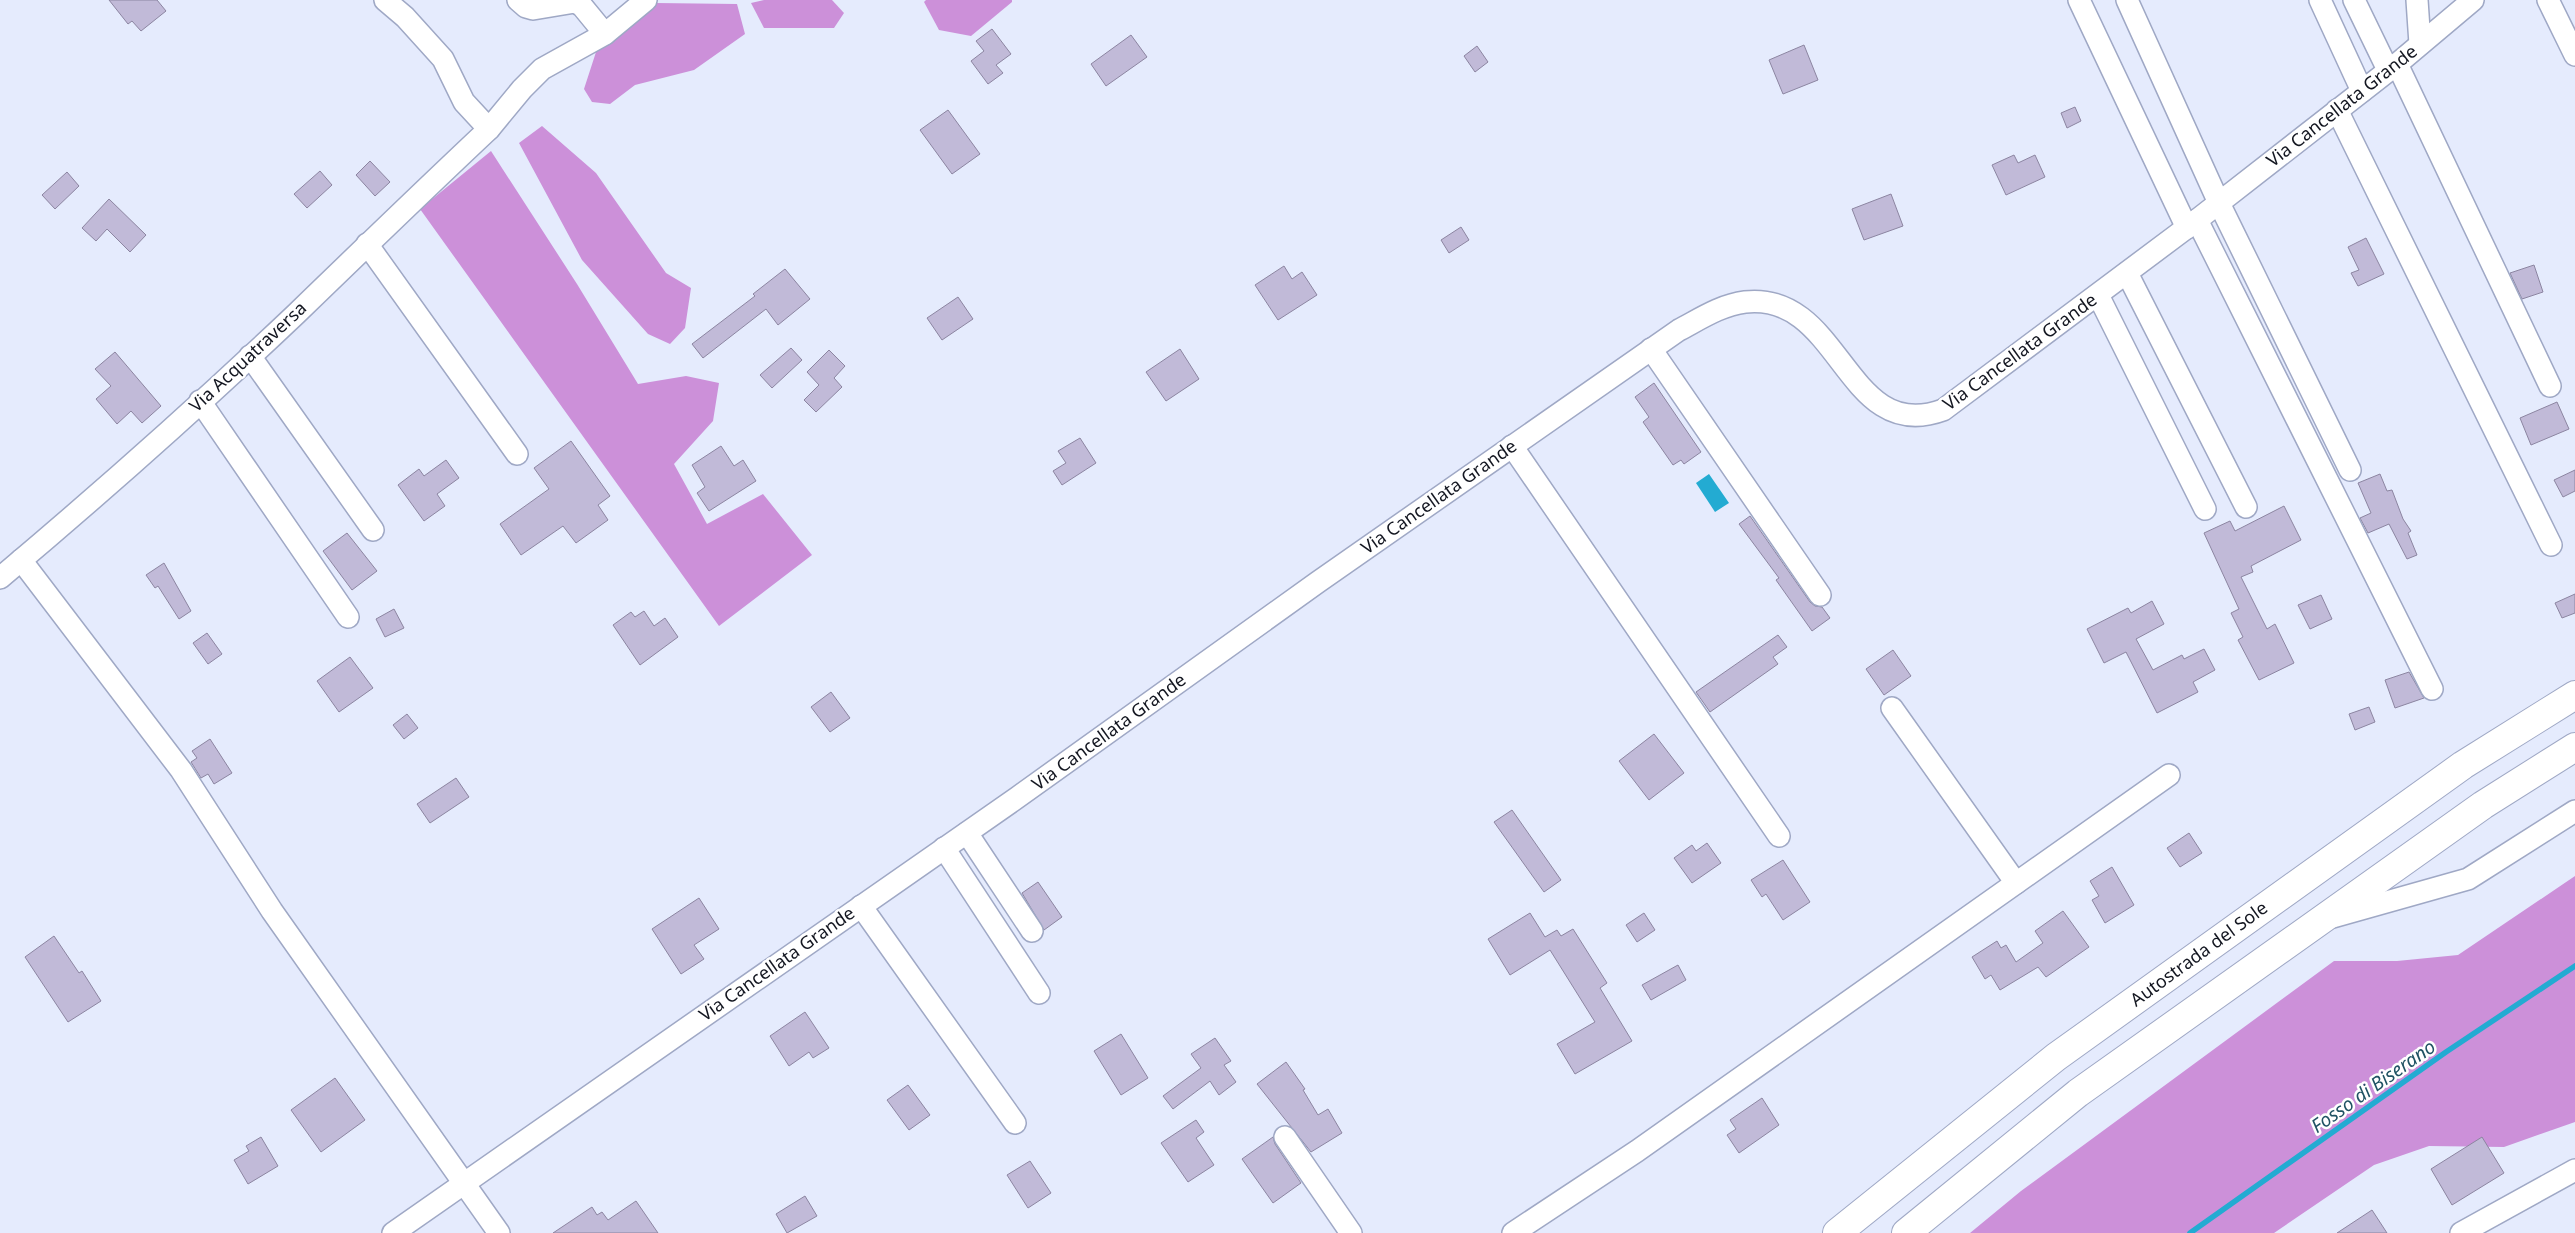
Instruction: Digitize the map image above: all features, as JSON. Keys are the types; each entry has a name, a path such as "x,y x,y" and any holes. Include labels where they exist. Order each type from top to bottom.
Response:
{"highway":[{"name":"Autostrada del Sole","path":"1837,1233 2064,1052 2463,764 2575,695"},
{"path":"1906,1233 2078,1093 2483,805 2575,747"}],"street":[{"path":"385,0 405,17 443,59 464,102 489,129"},
{"path":"518,0 526,7 533,9 570,3 579,4 605,34"},
{"name":"Via Acquatraversa","path":"0,578 87,505 250,356 489,129 542,69 605,34 646,0"},
{"path":"2079,0 2192,224 2432,689"},
{"path":"2127,0 2219,203 2350,470"},
{"path":"2320,0 2362,91"},
{"path":"2354,0 2392,67 2550,386"},
{"path":"2417,0 2420,44"},
{"name":"Via Cancellata Grande","path":"393,1233 967,833 1318,582 1679,330 1728,306 1745,302 1772,304 1796,315 1817,331 1864,391 1880,406 1900,414 1922,416 1932,414 1953,404 2128,273 2362,91 2473,0"},
{"path":"2548,0 2575,55"},
{"path":"2337,110 2551,546"},
{"path":"367,244 516,454"},
{"path":"2128,273 2246,507"},
{"path":"2098,295 2205,509"},
{"path":"1651,350 1820,595"},
{"path":"250,356 373,530"},
{"path":"200,401 348,617"},
{"path":"1512,446 1778,836"},
{"path":"21,560 181,770 272,911 499,1233"},
{"path":"1892,708 2016,883"},
{"path":"1513,1233 1637,1151 2169,775"},
{"path":"2321,920 2468,879 2575,811"},
{"path":"967,833 1032,931"},
{"path":"944,848 1039,993"},
{"path":"862,906 1015,1123"},
{"path":"1285,1137 1350,1233"},
{"path":"2461,1233 2575,1170"}],"shaded area":[{"path":"764,0 832,0 844,13 834,28 764,28 751,3"},
{"path":"926,0 1012,0 1012,2 971,36 939,30 924,2"},
{"path":"656,3 737,4 745,34 694,70 635,85 610,104 592,102 584,89 596,52"},
{"path":"542,126 596,173 666,273 691,288 685,328 670,344 648,334 582,260 519,143"},
{"path":"491,151 577,284 638,384 686,376 719,383 713,421 674,464 707,524 763,494 812,555 719,626 420,209"},
{"path":"2575,876 2575,1122 2504,1147 2429,1146 2374,1165 2274,1233 1970,1233 2021,1191 2334,961 2397,961 2458,955"}],"water":[{"path":"1709,474 1729,503 1715,512 1696,483"}],"building":[{"path":"109,0 157,0 166,11 141,31 132,21 128,24"},
{"path":"992,29 1011,54 996,65 1003,73 988,84 971,61 984,51 976,41"},
{"path":"1131,35 1147,57 1106,86 1091,64"},
{"path":"1804,45 1818,80 1783,94 1769,60"},
{"path":"1477,46 1488,62 1475,72 1464,56"},
{"path":"2075,107 2081,121 2067,128 2061,113"},
{"path":"948,110 980,154 952,174 920,130"},
{"path":"2014,155 2018,163 2035,155 2045,177 2006,195 1992,165"},
{"path":"370,161 390,182 375,196 356,175"},
{"path":"320,171 332,185 307,208 294,194"},
{"path":"67,172 79,186 55,209 42,195"},
{"path":"1891,194 1903,226 1864,240 1852,209"},
{"path":"109,199 146,235 130,252 107,229 96,241 82,228"},
{"path":"1461,227 1469,240 1449,253 1441,240"},
{"path":"2366,238 2384,274 2358,286 2351,273 2359,270 2348,247"},
{"path":"2534,265 2543,292 2522,299 2510,273"},
{"path":"1284,266 1292,279 1302,272 1317,295 1278,320 1255,285"},
{"path":"785,269 810,299 778,325 766,309 703,358 692,344 755,296 753,294"},
{"path":"958,297 973,319 942,340 927,318"},
{"path":"791,348 802,360 772,388 760,375"},
{"path":"1180,349 1199,379 1166,401 1146,372"},
{"path":"829,350 845,366 834,378 842,387 816,412 804,400 819,385 807,372"},
{"path":"115,352 161,406 142,423 131,411 117,424 96,399 111,386 95,369"},
{"path":"1654,383 1701,452 1684,464 1681,460 1673,465 1643,422 1649,417 1635,397"},
{"path":"2557,402 2569,429 2531,445 2520,418"},
{"path":"1080,438 1096,463 1062,485 1053,471 1066,463 1058,451"},
{"path":"571,441 610,496 598,505 608,520 576,543 563,526 521,555 500,524 549,489 534,468"},
{"path":"721,446 734,466 743,460 756,481 709,511 697,493 705,487 692,465"},
{"path":"446,460 459,478 437,494 445,506 424,521 398,485 419,469 424,476"},
{"path":"2575,470 2575,491 2563,497 2554,480"},
{"path":"2380,474 2387,491 2392,490 2403,519 2411,531 2408,533 2417,555 2407,559 2389,524 2368,533 2360,518 2371,513 2358,483"},
{"path":"2284,506 2301,540 2251,566 2253,572 2241,577 2267,629 2275,624 2294,663 2259,680 2238,640 2243,637 2231,613 2239,609 2204,533 2230,521 2235,531"},
{"path":"1750,516 1810,602 1815,606 1822,607 1830,618 1812,631 1776,580 1779,578 1739,524"},
{"path":"347,533 377,571 352,590 323,551"},
{"path":"164,563 191,611 179,619 158,586 155,588 146,575"},
{"path":"2575,594 2575,613 2562,618 2555,603"},
{"path":"2321,595 2332,619 2310,629 2298,605"},
{"path":"2152,601 2164,624 2136,639 2153,670 2182,655 2184,659 2204,649 2215,670 2193,682 2198,692 2157,713 2126,652 2104,663 2087,629 2128,608 2131,613"},
{"path":"394,609 404,628 385,637 376,619"},
{"path":"644,611 654,626 665,618 678,637 640,665 613,625 631,612 635,617"},
{"path":"207,633 222,654 208,664 193,643"},
{"path":"1778,635 1787,647 1773,657 1778,664 1710,712 1696,692"},
{"path":"1893,650 1911,676 1884,695 1866,669"},
{"path":"350,657 373,688 339,712 317,681"},
{"path":"2409,672 2424,698 2395,708 2385,680"},
{"path":"831,692 850,718 830,732 811,707"},
{"path":"2369,707 2375,722 2355,730 2349,714"},
{"path":"407,714 418,728 404,739 393,725"},
{"path":"1654,734 1684,773 1649,800 1619,761"},
{"path":"210,739 232,773 214,784 208,774 201,778 191,762 197,758 192,751"},
{"path":"456,778 469,797 430,823 417,804"},
{"path":"1512,810 1561,880 1544,892 1494,822"},
{"path":"2189,833 2202,853 2180,867 2167,848"},
{"path":"1707,843 1721,863 1692,883 1674,858 1692,845 1696,851"},
{"path":"1783,860 1810,902 1783,920 1766,894 1762,897 1751,880"},
{"path":"2112,867 2134,905 2105,923 2092,900 2099,896 2090,881"},
{"path":"1038,882 1062,917 1044,930 1022,893"},
{"path":"699,898 719,929 694,945 704,959 681,974 652,929"},
{"path":"2063,911 2089,947 2046,977 2038,967 2000,990 1991,975 1985,979 1972,957 1997,941 2001,948 2006,945 2016,962 2043,943 2035,931"},
{"path":"1530,913 1545,937 1557,930 1561,936 1573,929 1607,983 1600,988 1632,1041 1575,1074 1557,1044 1595,1022 1550,950 1510,975 1488,939"},
{"path":"1644,913 1655,930 1637,942 1626,925"},
{"path":"54,936 79,973 82,971 101,1001 68,1022 25,957"},
{"path":"1678,965 1686,980 1651,1000 1642,985"},
{"path":"805,1012 829,1048 813,1058 809,1052 789,1066 770,1036"},
{"path":"1121,1034 1148,1078 1121,1095 1094,1051"},
{"path":"1215,1038 1231,1061 1224,1065 1236,1082 1219,1095 1210,1081 1173,1109 1163,1096 1201,1068 1191,1054"},
{"path":"1286,1062 1305,1089 1303,1090 1318,1115 1328,1109 1342,1133 1311,1152 1257,1084"},
{"path":"335,1078 365,1120 321,1152 291,1110"},
{"path":"908,1085 930,1115 909,1130 887,1100"},
{"path":"1762,1098 1779,1125 1739,1153 1727,1135 1736,1129 1730,1120"},
{"path":"1196,1120 1204,1132 1196,1138 1214,1165 1188,1182 1161,1143"},
{"path":"261,1137 278,1166 248,1184 234,1160 249,1151 246,1146"},
{"path":"1273,1137 1275,1144 1301,1183 1273,1203 1242,1159"},
{"path":"2482,1137 2504,1173 2452,1205 2431,1169"},
{"path":"1030,1161 1051,1193 1028,1208 1007,1175"},
{"path":"805,1196 817,1216 787,1233 776,1214"},
{"path":"636,1201 658,1233 553,1233 592,1207 597,1215 602,1212 608,1220"},
{"path":"2372,1210 2387,1233 2337,1233"}],"waterway":[{"name":"Fosso di Biserano","path":"2190,1233 2446,1052 2575,966"}]}
